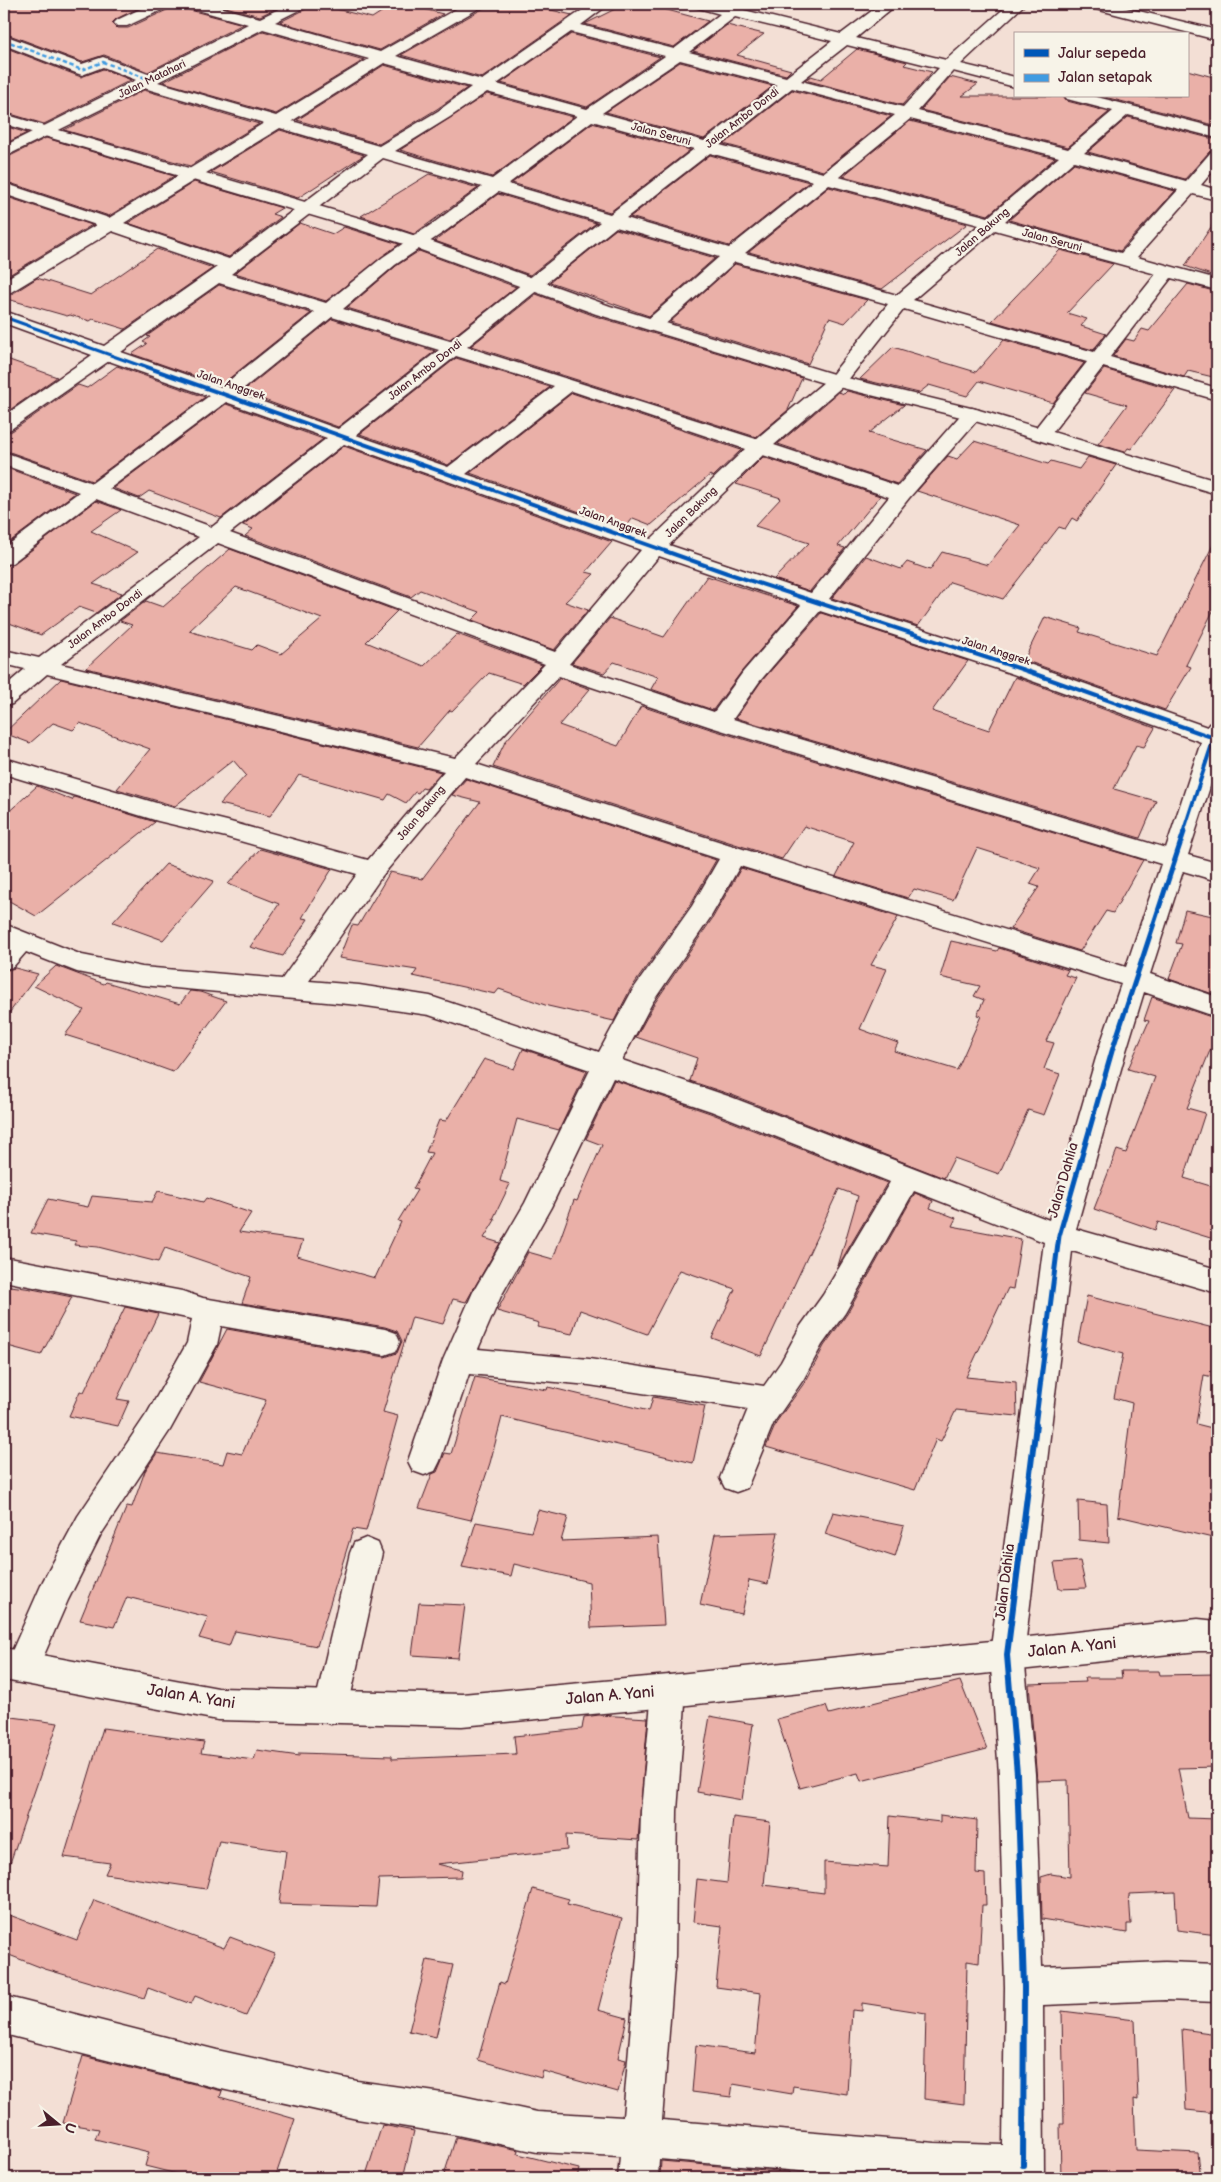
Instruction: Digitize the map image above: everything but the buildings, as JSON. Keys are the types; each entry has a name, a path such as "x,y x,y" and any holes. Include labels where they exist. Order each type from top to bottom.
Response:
{"main road":[{"path":"122,23 163,4"},
{"name":"Jalan Seruni","path":"192,4 589,115 1217,285"},
{"name":"Jalan Matahari","path":"4,152 264,24 300,4"},
{"path":"4,288 279,123 383,57 476,4"},
{"path":"4,425 224,271 381,152 486,85 567,26 601,4"},
{"path":"700,4 737,8 845,39 1014,82"},
{"name":"Jalan Ambo Dondi","path":"4,699 43,666 214,536 533,286 612,220 706,146 890,4"},
{"path":"654,324 732,255 906,114 950,65 1018,4"},
{"path":"1092,4 1162,19 1217,35"},
{"path":"4,558 259,368 365,279 589,115 676,55 737,8"},
{"path":"567,26 1071,155 1217,195"},
{"path":"4,40 82,70 103,62 148,81 279,123 1217,394"},
{"path":"1081,98 1217,133"},
{"name":"Jalan Bakung","path":"290,988 373,870 460,767 557,664 654,548 758,448 837,381 900,302 1125,109"},
{"path":"4,119 308,208 416,242 603,310 837,381 972,414 1217,488"},
{"path":"1125,260 1217,156"},
{"path":"4,188 110,224 224,271 330,310 568,384 902,494"},
{"path":"1041,434 1167,271"},
{"name":"Jalan Anggrek","path":"4,316 654,548 1021,669 1216,736"},
{"path":"451,475 568,384"},
{"path":"719,722 751,676 794,628 813,601 902,494 972,414"},
{"path":"4,458 557,664 719,722 1176,858 1217,872"},
{"path":"4,657 460,767 1217,1007"},
{"name":"Jalan Dahlia","path":"1024,2171 1024,1987 1017,1774 1007,1655 1059,1236 1110,1060 1216,736"},
{"path":"4,766 167,815 227,828 373,870"},
{"path":"424,1461 458,1360 488,1292 537,1207 580,1113 641,998 701,912 734,855"},
{"path":"4,960 13,936 77,962 142,976 359,995 430,1006 721,1104 1059,1236 1217,1281"},
{"path":"736,1478 761,1415 792,1371 811,1336 834,1304 907,1177"},
{"path":"4,1269 182,1303 203,1310 385,1342"},
{"path":"13,1665 56,1592 89,1526 159,1421 202,1345 208,1322 208,1316 203,1310"},
{"path":"458,1360 589,1372 772,1400"},
{"path":"331,1708 366,1553"},
{"name":"Jalan A. Yani","path":"13,1665 218,1704 462,1710 669,1691 1198,1635 1217,1636"},
{"path":"638,2178 656,1956 659,1811 669,1691"},
{"path":"1024,1987 1166,1981 1217,1983"},
{"path":"4,2015 217,2069 357,2100 457,2115 537,2132 642,2138 1024,2171"}],"marked path":[{"path":"4,40 82,70 103,62 151,80"}],"cycle path":[{"path":"4,317 727,573 1021,669 1217,739"},
{"path":"1023,2165 1024,1987 1017,1774 1007,1655 1059,1236 1112,1051 1217,729"}]}
